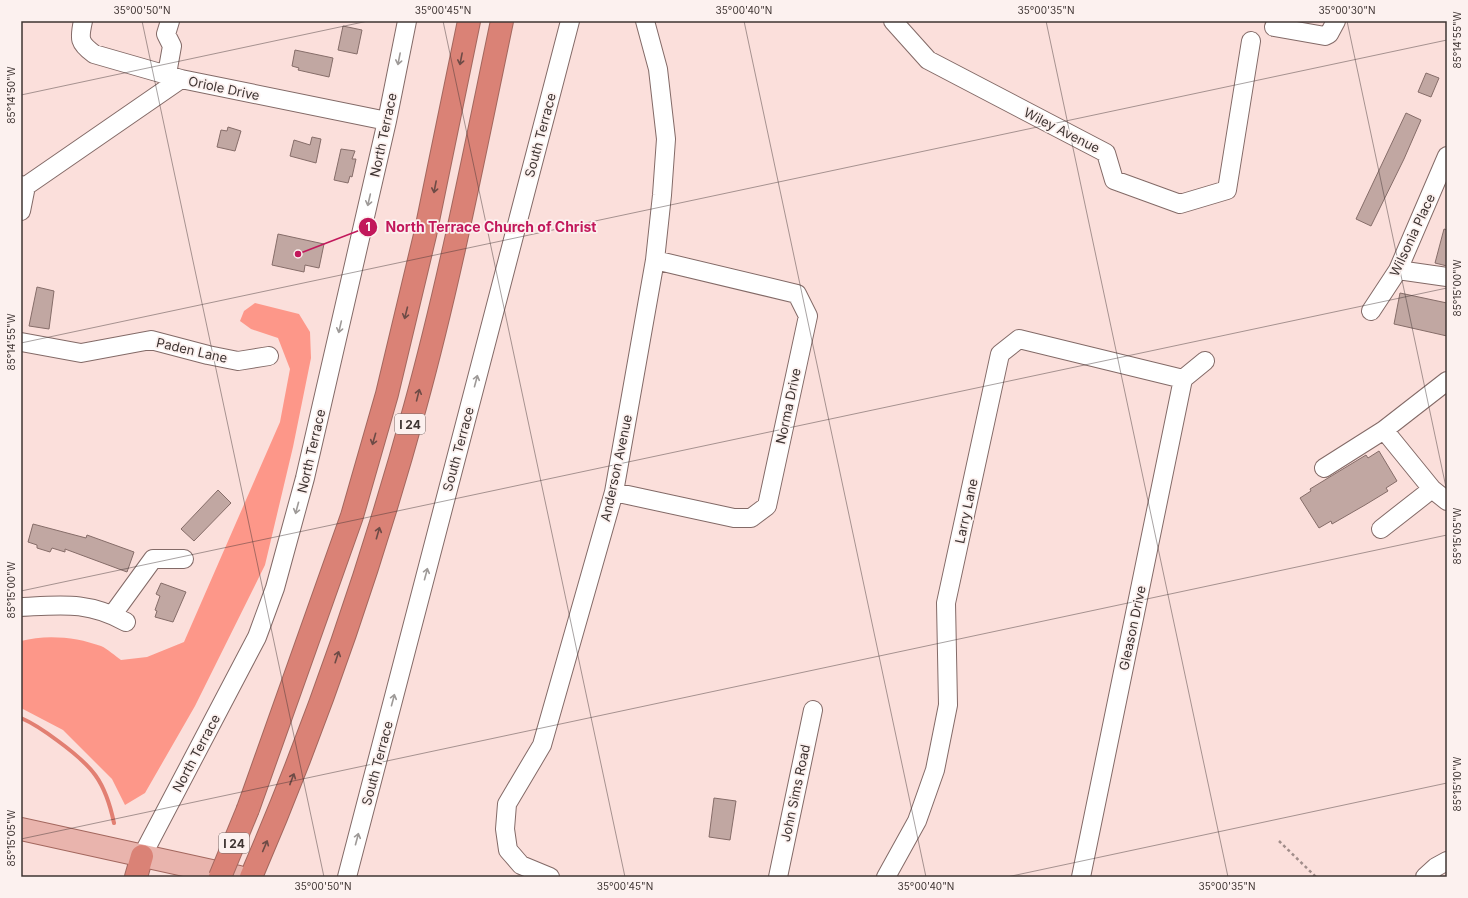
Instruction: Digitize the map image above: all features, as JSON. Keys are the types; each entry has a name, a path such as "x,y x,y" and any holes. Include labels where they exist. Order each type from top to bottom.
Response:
{"highway":[{"name":"I 24","path":"220,877 248,809 352,516 385,401 426,235 469,21"},
{"name":"I 24","path":"252,877 278,815 327,687 376,540 416,405 456,236 502,21"},
{"path":"136,877 142,856"}],"main road":[{"path":"21,829 239,877"}],"street":[{"path":"83,21 79,36 83,46 94,54 174,76 172,46 166,34 170,21"},
{"name":"North Terrace","path":"142,856 257,637 275,588 305,478 387,121 407,21"},
{"name":"South Terrace","path":"347,877 570,21"},
{"name":"Anderson Avenue","path":"550,877 521,865 508,850 505,829 507,804 542,745 614,492 655,260 666,139 658,69 645,21"},
{"name":"Wiley Avenue","path":"893,21 928,60 1106,153 1114,180 1180,204 1227,190 1251,41"},
{"path":"1274,26 1325,36 1329,34 1336,21"},
{"name":"Oriole Drive","path":"24,186 174,76 387,121"},
{"name":"Wilsonia Place","path":"1371,311 1398,270 1447,156"},
{"path":"21,211 24,186"},
{"name":"Norma Drive","path":"614,492 734,518 751,518 766,506 808,316 797,294 655,260"},
{"path":"1398,270 1447,277"},
{"name":"Larry Lane","path":"886,877 917,821 935,770 948,705 946,603 1000,354 1019,339 1183,379"},
{"name":"Paden Lane","path":"21,342 80,352 151,340 208,355 238,361 268,356"},
{"path":"1183,379 1205,361"},
{"name":"Gleason Drive","path":"1081,877 1183,379"},
{"path":"1324,468 1384,430 1447,381"},
{"path":"1384,430 1432,489 1447,501"},
{"path":"1381,529 1432,489"},
{"path":"21,607 74,604 103,610 119,618 153,559 184,559"},
{"name":"John Sims Road","path":"778,877 812,710"},
{"path":"1424,877 1436,866 1447,861"}],"path":[{"path":"1279,841 1316,877"}],"shaded area":[{"path":"255,303 299,314 310,332 311,358 293,447 265,565 195,706 145,793 125,805 112,779 63,730 21,708 21,641 51,637 82,640 104,647 121,660 147,657 184,642 280,422 290,369 278,338 251,329 240,321 244,311"}],"building":[{"path":"343,26 362,30 357,54 338,50"},
{"path":"295,50 333,58 329,77 298,70 299,68 292,66"},
{"path":"1426,73 1439,78 1431,97 1418,92"},
{"path":"1406,113 1421,120 1404,159 1371,226 1356,219"},
{"path":"228,127 241,131 235,151 217,147 221,130 227,131"},
{"path":"312,137 321,139 316,163 290,156 294,140 310,145"},
{"path":"341,149 355,151 352,159 356,159 352,177 350,176 348,183 334,180"},
{"path":"1444,229 1447,230 1447,266 1435,263"},
{"path":"278,234 324,244 319,268 305,265 304,272 272,265"},
{"path":"37,287 54,291 49,329 29,326"},
{"path":"1400,293 1447,303 1447,336 1394,324"},
{"path":"1379,451 1397,481 1386,488 1388,491 1365,505 1332,524 1331,521 1319,528 1300,498 1311,491 1310,489 1366,455 1368,458"},
{"path":"218,490 231,503 194,541 181,529"},
{"path":"33,524 86,538 87,535 134,552 127,572 65,549 65,552 52,548 50,552 37,548 37,545 28,542"},
{"path":"161,583 186,592 173,622 155,617 157,611 155,610 160,596 156,594"},
{"path":"714,798 736,801 730,840 709,837"}],"waterway":[{"path":"21,718 49,734 80,758 88,767 101,785 114,823"}],"place":[{"name":"North Terrace Church of Christ","path":"298,254"}]}
